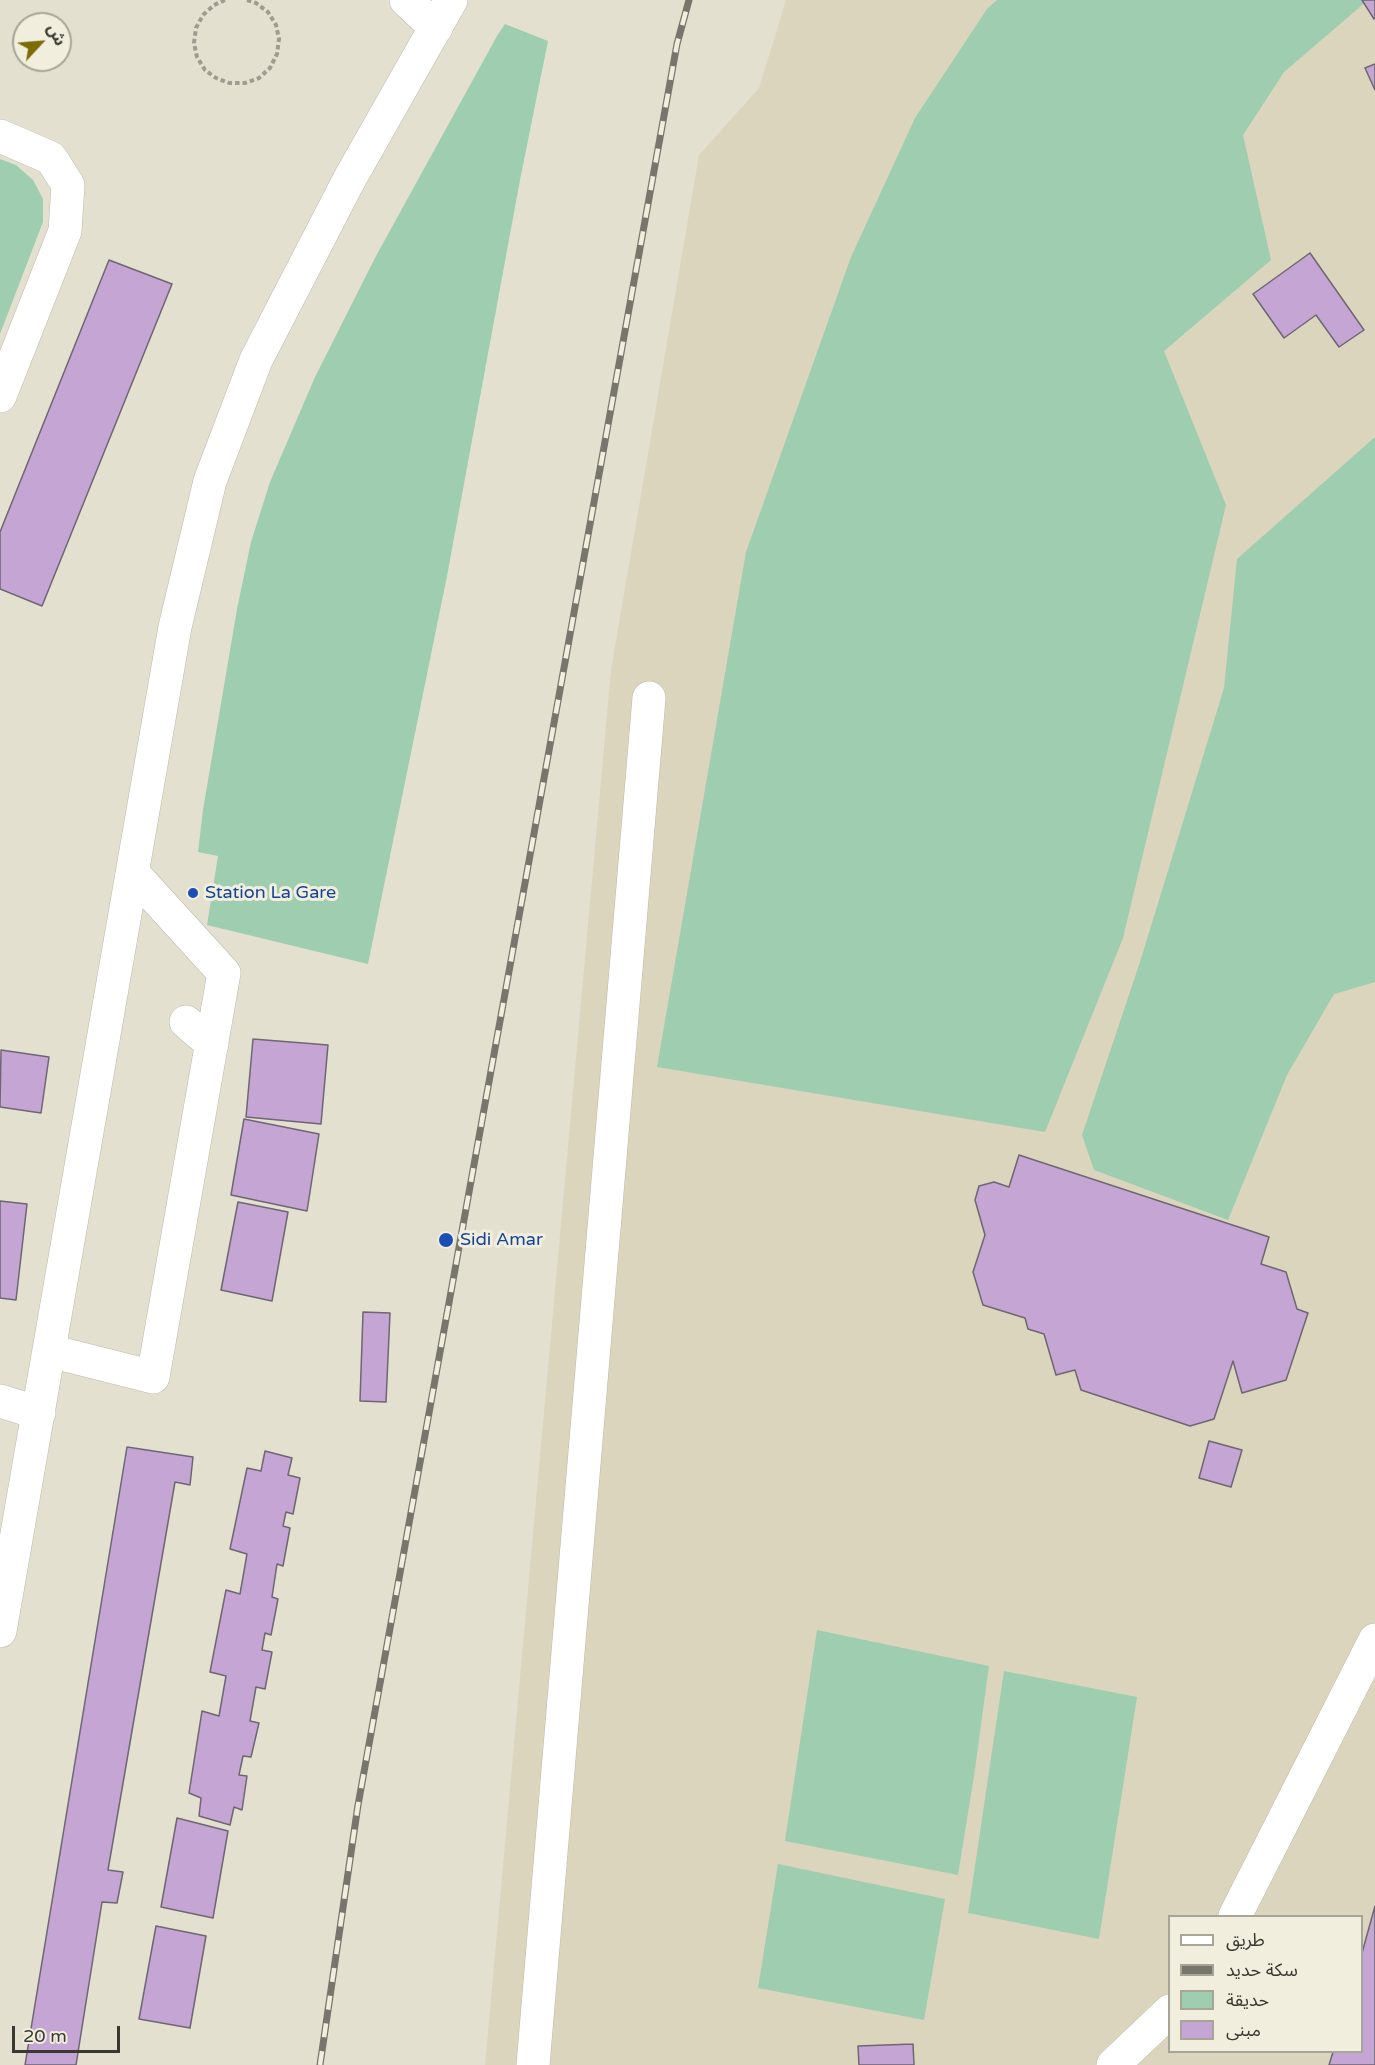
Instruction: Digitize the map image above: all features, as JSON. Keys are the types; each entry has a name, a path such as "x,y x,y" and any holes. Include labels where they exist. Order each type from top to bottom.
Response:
{"street":[{"path":"1,1622 175,627 210,481 256,360 349,180 443,14 406,0"},
{"path":"0,136 51,158 68,185 65,231 0,396"},
{"path":"534,2065 649,698"},
{"path":"50,1351 153,1377 165,1243 212,1044 224,973 133,873"},
{"path":"186,1022 212,1044"},
{"path":"0,1401 39,1413"},
{"path":"1236,1915 1375,1640"},
{"path":"1113,2065 1168,2013"}],"path":[{"path":"225,0 214,4 203,15 196,28 194,43 197,57 205,70 229,83 245,83 259,78 270,68 277,54 279,39 276,25 268,12 256,3 247,0"}],"shaded area":[{"path":"786,0 1375,0 1375,2065 485,2065 611,670 699,155 759,88"}],"green space":[{"path":"997,0 1368,0 1284,72 1243,135 1271,260 1164,351 1226,505 1123,938 1045,1132 657,1067 746,552 851,257 915,118 987,9"},
{"path":"505,24 548,41 447,576 368,964 207,925 218,856 198,852 203,810 237,609 251,542 270,482 315,377 376,256"},
{"path":"0,159 16,165 33,180 43,199 43,222 0,334"},
{"path":"1375,437 1375,982 1334,994 1287,1075 1228,1220 1094,1170 1082,1135 1140,962 1224,688 1237,559"},
{"path":"817,1630 989,1666 958,1875 785,1841"},
{"path":"1004,1671 1137,1697 1099,1939 968,1913"},
{"path":"778,1864 945,1899 924,2020 758,1988"}],"building":[{"path":"1362,0 1375,0 1375,19 1374,19"},
{"path":"1375,64 1375,90 1365,68"},
{"path":"1310,253 1364,330 1339,347 1316,315 1284,338 1253,294"},
{"path":"109,260 172,284 42,606 0,589 0,532"},
{"path":"253,1039 328,1045 321,1124 246,1117"},
{"path":"1,1050 49,1057 41,1113 0,1107"},
{"path":"244,1119 319,1134 307,1211 231,1195"},
{"path":"1019,1155 1269,1237 1261,1264 1286,1272 1297,1309 1308,1313 1286,1380 1242,1393 1233,1361 1214,1419 1190,1426 1081,1390 1075,1370 1056,1375 1044,1334 1028,1329 1025,1318 983,1305 973,1272 985,1235 975,1200 979,1186 994,1182 1009,1187"},
{"path":"0,1201 27,1204 16,1300 0,1298"},
{"path":"238,1202 288,1212 272,1301 221,1290"},
{"path":"363,1312 390,1313 386,1402 360,1401"},
{"path":"1209,1441 1242,1450 1231,1487 1199,1478"},
{"path":"127,1447 193,1457 190,1485 175,1482 108,1870 123,1872 117,1903 102,1902 76,2065 25,2065"},
{"path":"265,1451 292,1458 288,1475 300,1478 293,1514 286,1512 283,1526 290,1528 283,1566 277,1564 272,1597 278,1599 271,1635 265,1633 262,1650 272,1652 265,1689 256,1687 250,1721 259,1723 251,1757 243,1756 239,1775 247,1776 242,1810 234,1807 230,1825 199,1816 201,1798 189,1793 202,1711 219,1716 226,1676 210,1672 226,1590 240,1594 247,1554 230,1549 247,1468 261,1471"},
{"path":"177,1818 228,1831 213,1918 161,1907"},
{"path":"1375,1906 1375,2065 1329,2065 1333,2053 1363,2053 1363,1949"},
{"path":"156,1926 206,1936 190,2028 139,2019"},
{"path":"913,2044 914,2065 859,2065 858,2046"}],"railway":[{"path":"320,2065 358,1805 677,44 689,0"}],"place":[{"name":"Station La Gare","path":"193,893"},
{"name":"Sidi Amar","path":"446,1240"}]}
